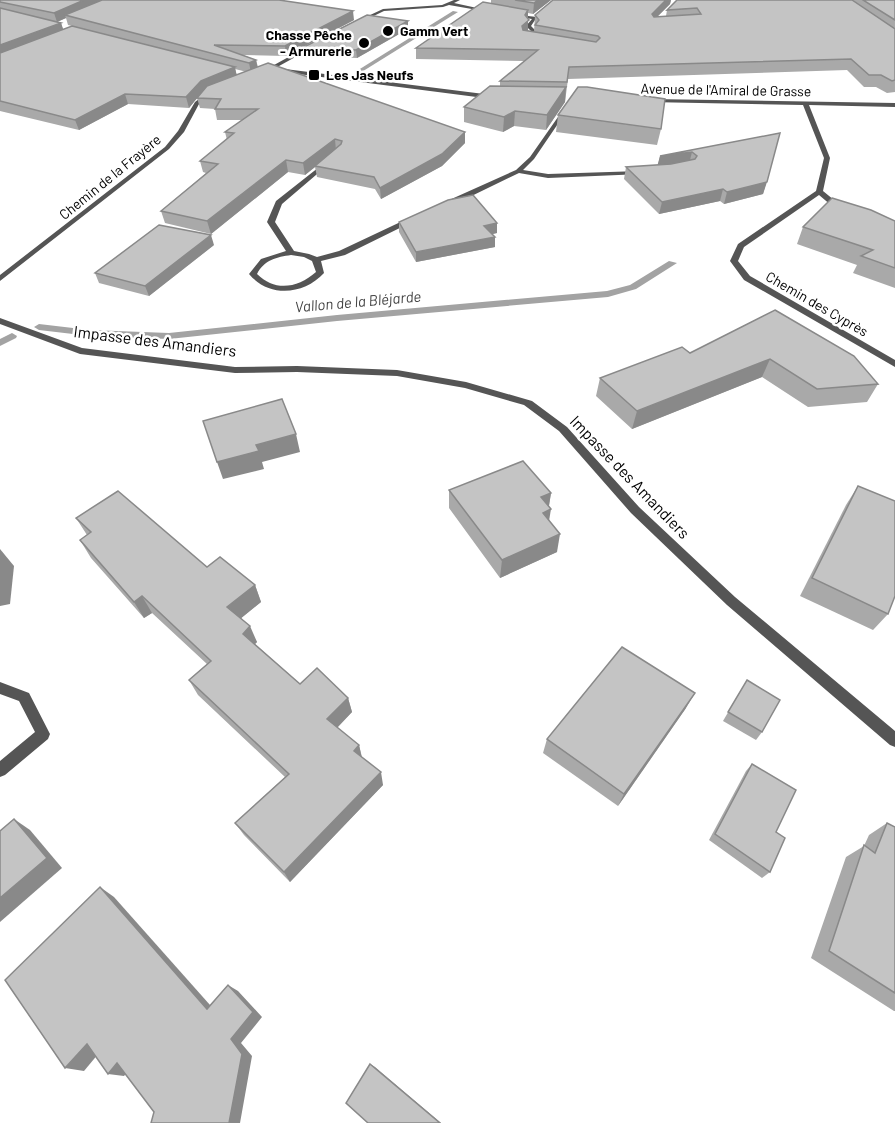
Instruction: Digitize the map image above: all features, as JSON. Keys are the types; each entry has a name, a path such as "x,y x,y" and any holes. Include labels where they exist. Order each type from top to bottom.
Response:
{"street":[{"path":"449,4 458,0"},
{"path":"345,29 383,10 449,4 535,18"},
{"path":"536,40 525,38 534,31 528,26 543,12"},
{"path":"261,73 326,39"},
{"path":"270,69 497,98"},
{"name":"Chemin de la Frayère","path":"0,279 167,148 181,132 196,103 206,94 222,87"},
{"path":"446,205 518,171 532,158 572,100"},
{"name":"Avenue de l'Amiral de Grasse","path":"642,101 895,105"},
{"path":"805,104 827,158 819,192 844,212"},
{"path":"291,253 271,222 279,203 338,154"},
{"path":"518,171 548,176 649,172"},
{"name":"Chemin des Cyprès","path":"819,192 741,246 734,261 747,278 895,364"},
{"path":"316,260 342,253 425,214"},
{"path":"291,253 309,256 316,260 320,266 320,273 313,281 287,289 275,289 260,284 253,274 255,266 262,260 291,253"},
{"name":"Impasse des Amandiers","path":"0,321 80,351 235,370 297,369 397,374 466,385 528,403 563,429 635,510 732,601 895,740"},
{"path":"0,688 24,697 43,734 0,770"}],"building":[{"path":"0,0 84,0 54,13 0,2"},
{"path":"102,0 279,0 353,11 285,46 214,45 256,60 249,63 65,15"},
{"path":"515,0 538,0 534,3"},
{"path":"553,0 666,0 652,14 654,17 701,14 697,8 667,10 677,0 852,0 895,29 895,80 892,81 881,75 869,75 851,59 569,67 567,82 500,81 538,50 416,48 483,2 528,10 525,15 529,20 522,26 523,30 596,42 600,38 535,25 539,20 535,15"},
{"path":"863,0 895,0 895,20"},
{"path":"0,8 61,23 0,45"},
{"path":"367,15 408,21 356,50 302,48"},
{"path":"72,26 235,67 201,81 186,97 125,94 75,120 0,101 0,53"},
{"path":"268,63 465,132 442,154 380,188 374,177 315,166 341,144 342,141 335,139 303,163 286,160 207,221 161,211 218,164 200,161 234,133 225,132 258,109 215,109 221,99 197,98 207,86"},
{"path":"490,86 566,87 547,115 515,111 504,117 464,107"},
{"path":"578,87 665,99 661,129 558,115"},
{"path":"780,133 767,182 727,192 723,189 662,202 626,167 671,164 695,159 697,156 692,152 660,156"},
{"path":"473,195 497,223 484,226 495,237 416,252 399,222 448,200"},
{"path":"832,198 871,210 895,221 895,268 861,256 873,250 803,227"},
{"path":"159,225 211,235 145,286 95,273"},
{"path":"775,310 854,356 878,384 817,389 770,359 637,411 600,378 682,347 690,353"},
{"path":"282,399 296,434 256,445 259,451 217,462 203,421"},
{"path":"523,461 551,493 541,497 551,509 543,513 560,534 502,560 449,490"},
{"path":"858,486 895,501 895,596 888,614 812,578"},
{"path":"118,491 207,567 220,557 255,585 227,607 250,626 243,634 300,684 317,668 348,698 327,719 359,745 354,751 381,772 284,872 235,823 289,774 189,680 211,661 142,596 134,602 80,540 91,532 76,518"},
{"path":"622,647 695,693 624,794 547,739"},
{"path":"747,680 780,700 762,732 728,712"},
{"path":"752,764 796,790 776,832 785,838 770,872 715,834"},
{"path":"14,819 47,858 0,898 0,831"},
{"path":"887,823 895,827 895,993 829,951 864,845 875,853"},
{"path":"100,887 207,1009 228,985 253,1012 231,1039 242,1054 229,1123 151,1123 154,1112 117,1063 108,1074 87,1044 65,1068 5,980"},
{"path":"370,1064 440,1123 368,1123 346,1103"}],"waterway":[{"path":"358,72 455,12"},
{"name":"Vallon de la Bléjarde","path":"39,327 90,333 169,336 337,318 608,294 633,287 672,263"},
{"name":"Vallon de la Bléjarde","path":"0,343 12,336"}],"place":[{"name":"Gamm Vert","path":"388,31"},
{"name":"Chasse Pêche - Armurerie","path":"364,43"},
{"name":"Les Jas Neufs","path":"314,75"}]}
